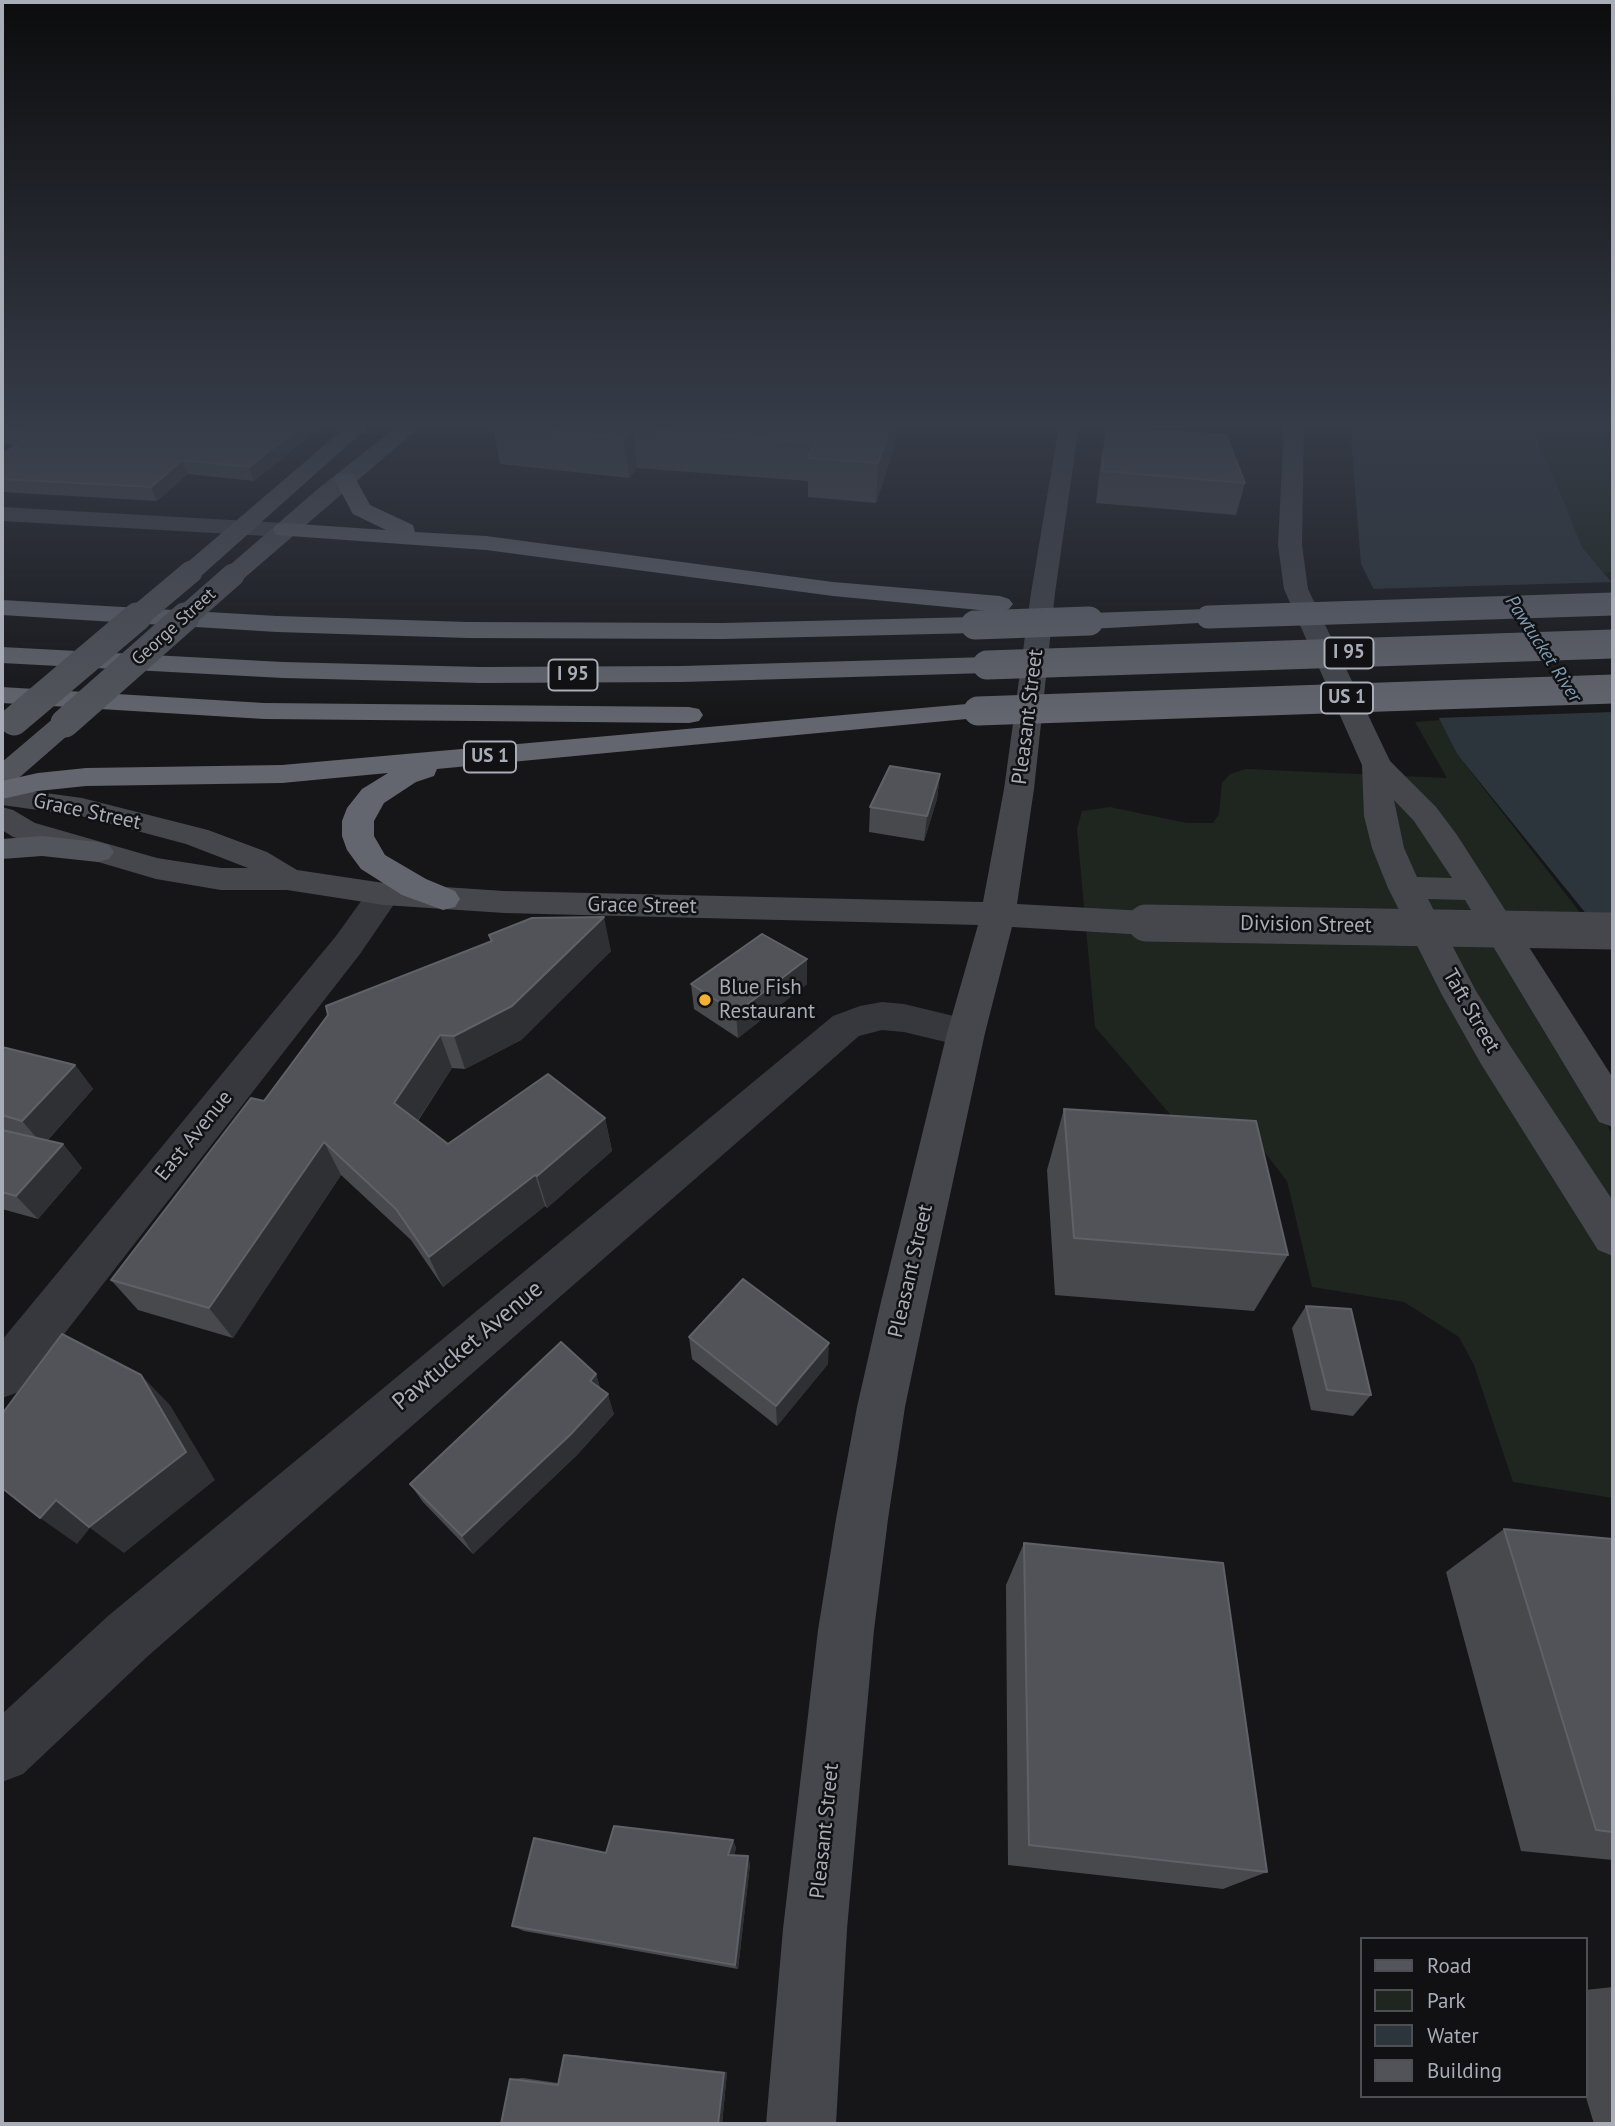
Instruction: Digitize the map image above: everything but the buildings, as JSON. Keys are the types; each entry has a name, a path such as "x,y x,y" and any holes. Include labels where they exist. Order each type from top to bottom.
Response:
{"highway":[{"path":"394,524 423,538"},
{"path":"284,530 423,538 577,554 856,592 1000,604 1089,615"},
{"name":"I 95","path":"2,607 276,624 493,631 723,631 975,625 1089,615 1208,617 1613,604"},
{"name":"I 95","path":"2,655 270,670 495,675 709,674 1613,644"},
{"name":"US 1","path":"2,790 63,779 234,776 485,757 978,711 1613,689"},
{"path":"2,695 203,708 443,715 750,715 978,711"},
{"path":"443,899 414,887 373,862 363,850 358,836 358,821 363,808 373,796 405,776 485,757"}],"main road":[{"name":"George Street","path":"8,726 245,524"},
{"name":"George Street","path":"2,778 291,524"},
{"path":"2,849 43,846 98,852"}],"street":[{"path":"191,524 284,530"},
{"name":"Pleasant Street","path":"801,2124 820,1876 846,1630 862,1519 881,1407 966,1033 999,914 1019,789 1054,524"},
{"name":"Taft Street","path":"1290,524 1296,589 1377,765 1425,814 1446,842 1613,1111"},
{"name":"Taft Street","path":"1377,765 1380,816 1388,848 1405,888 1460,995 1495,1054 1613,1237"},
{"name":"Grace Street","path":"2,796 61,802 197,837 257,859 288,879"},
{"name":"Grace Street","path":"2,817 24,830 189,875 232,879 288,879 384,894 567,905 877,909 999,914"},
{"path":"1405,888 1476,889"},
{"name":"East Avenue","path":"2,1376 339,956 384,894"},
{"name":"Division Street","path":"999,914 1146,923 1613,931"},
{"name":"Pawtucket Avenue","path":"2,1753 128,1636 846,1026 882,1016 904,1018 966,1033"}],"green space":[{"path":"1573,524 1613,524 1613,570 1605,574 1582,547"},
{"path":"1440,720 1457,754 1585,919 1519,945 1557,1007 1613,1138 1613,1498 1513,1482 1474,1365 1459,1337 1404,1302 1312,1287 1287,1181 1258,1144 1181,1127 1095,1027 1077,829 1082,811 1110,807 1187,823 1213,823 1219,814 1222,783 1230,774 1246,769 1447,778 1415,722"}],"water":[{"name":"Pawtucket River","path":"1358,524 1573,524 1582,547 1613,584 1613,947 1457,754 1361,564"}],"pier":[{"path":"1613,582 1613,712 1435,718 1370,589"}],"place":[{"name":"Blue Fish Restaurant","path":"705,1000"}]}
